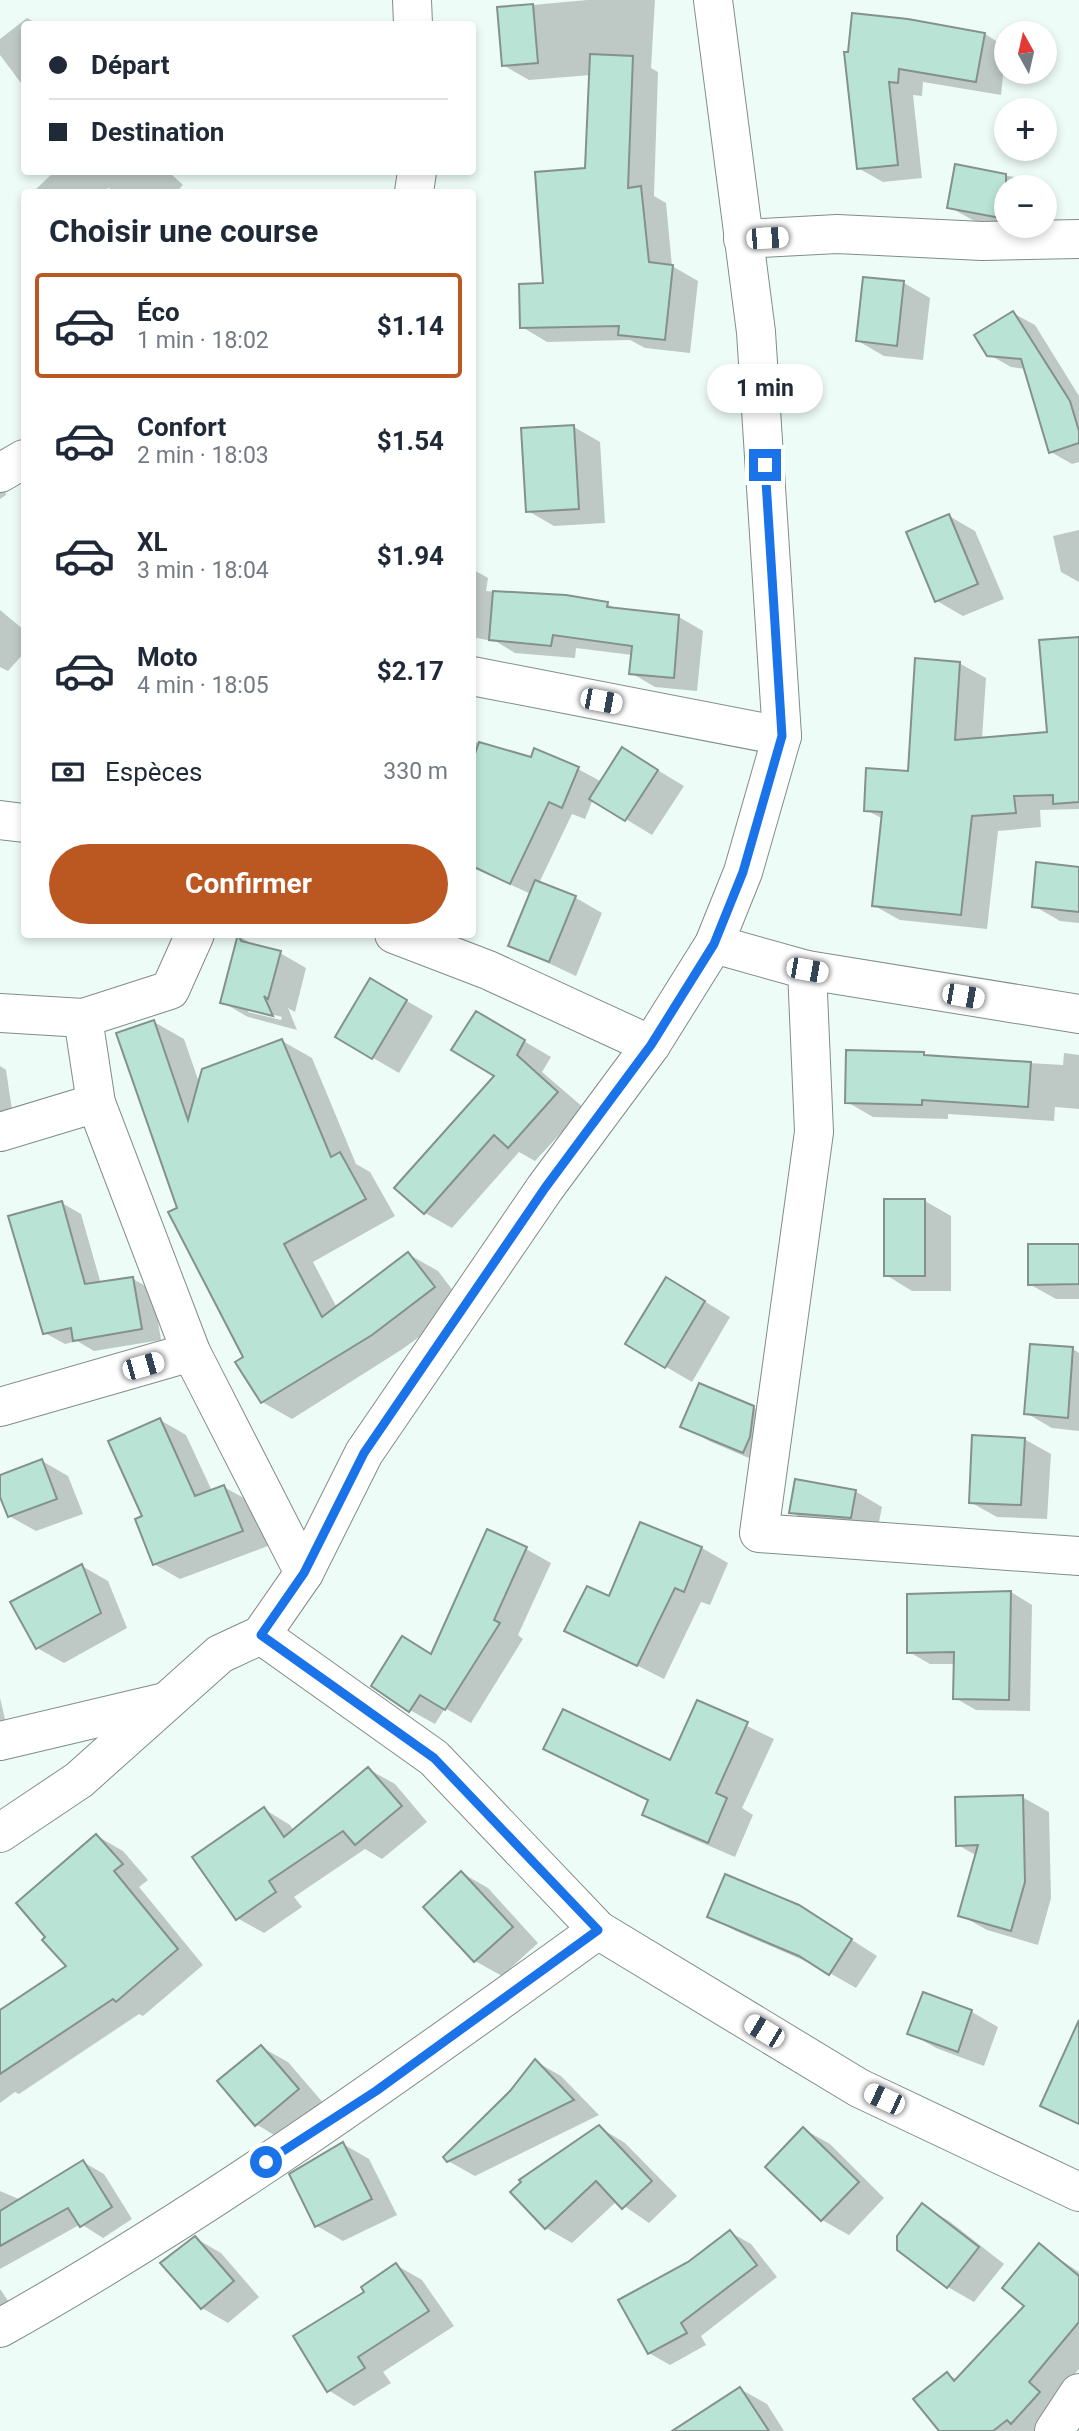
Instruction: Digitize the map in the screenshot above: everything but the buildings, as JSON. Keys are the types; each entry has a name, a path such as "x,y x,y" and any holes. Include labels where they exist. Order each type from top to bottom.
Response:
{"street":[{"path":"412,0 413,21"},
{"path":"0,1833 79,1780 220,1654 261,1635 304,1573 364,1453 545,1188 651,1045 714,944 743,872 782,736 756,332 713,0"},
{"path":"743,239 837,234 982,241 1079,239"},
{"path":"0,473 21,461"},
{"path":"476,677 782,736"},
{"path":"0,820 21,823"},
{"path":"0,1013 83,1018 170,990 193,938"},
{"path":"404,938 488,970 651,1045"},
{"path":"714,944 807,970 1079,1014"},
{"path":"807,970 814,1132 759,1533 1079,1556"},
{"path":"83,1018 96,1103 191,1352 304,1573"},
{"path":"0,1132 96,1103"},
{"path":"0,1407 191,1352"},
{"path":"261,1635 434,1758 598,1930 859,2088 1079,2192"},
{"path":"0,1741 165,1702"},
{"path":"0,2328 69,2290 376,2091 598,1930"},
{"path":"1054,2431 1079,2393"}],"route":[{"path":"266,2162 376,2091 598,1930 434,1758 261,1635 304,1573 364,1453 545,1188 651,1045 714,944 743,872 782,736 765,465"}]}
